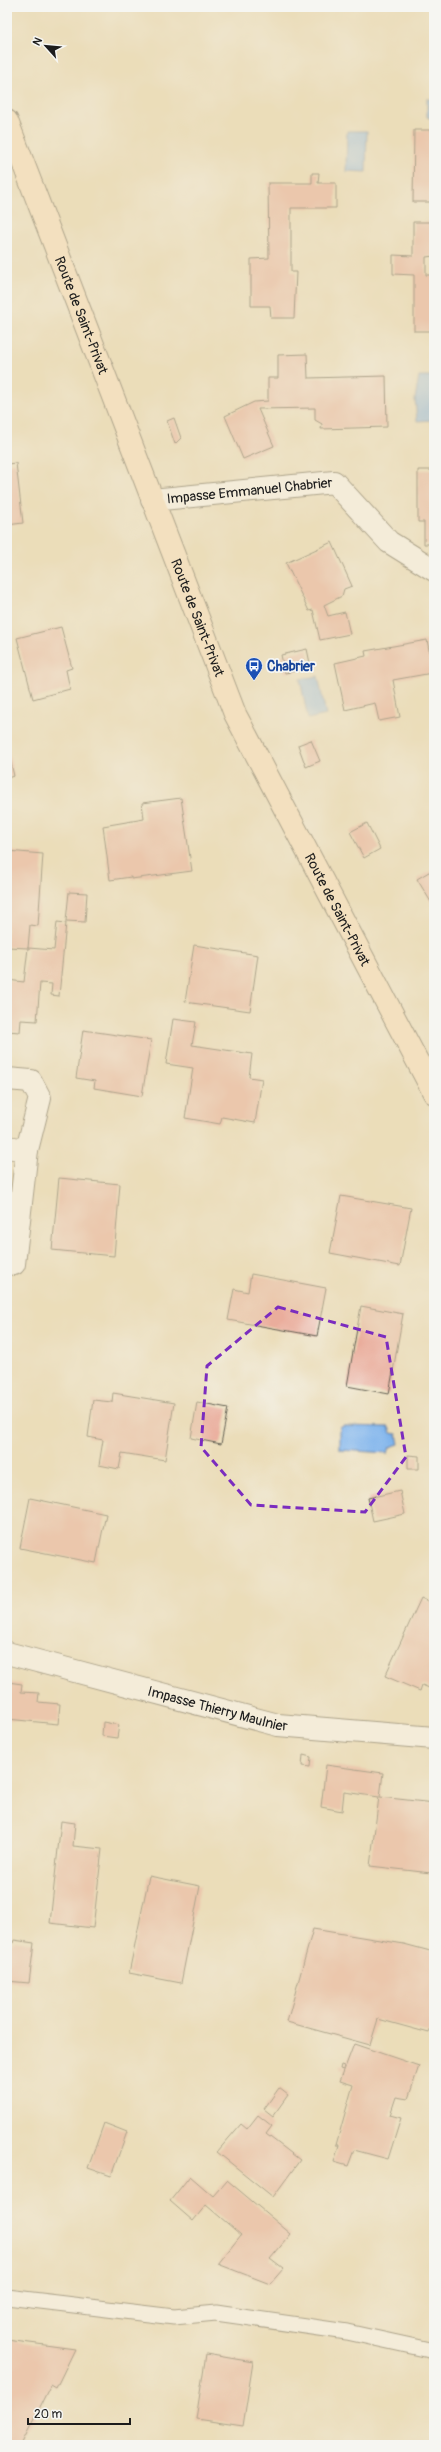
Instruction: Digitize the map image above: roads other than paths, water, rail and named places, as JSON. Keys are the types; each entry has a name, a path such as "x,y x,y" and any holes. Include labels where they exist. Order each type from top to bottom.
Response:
{"street":[{"name":"Route de Saint-Privat","path":"7,121 235,714 434,1093"},
{"name":"Impasse Emmanuel Chabrier","path":"152,500 334,482 390,542 434,570"},
{"path":"7,1079 31,1081 40,1098 17,1149 14,1264"},
{"name":"Impasse Thierry Maulnier","path":"7,1653 278,1725 434,1738"}],"lane":[{"path":"7,2297 174,2316 216,2313 347,2332 434,2351"}],"water":[{"path":"427,99 434,99 434,120 427,117"},
{"path":"347,131 367,131 366,172 346,171"},
{"path":"419,376 432,376 434,382 434,420 417,421 415,399"},
{"path":"318,676 326,715 308,719 300,679"},
{"path":"343,1426 389,1427 391,1433 397,1434 399,1444 390,1447 388,1453 340,1450 340,1428"}],"place":[{"name":"Chabrier","path":"254,681"}]}
